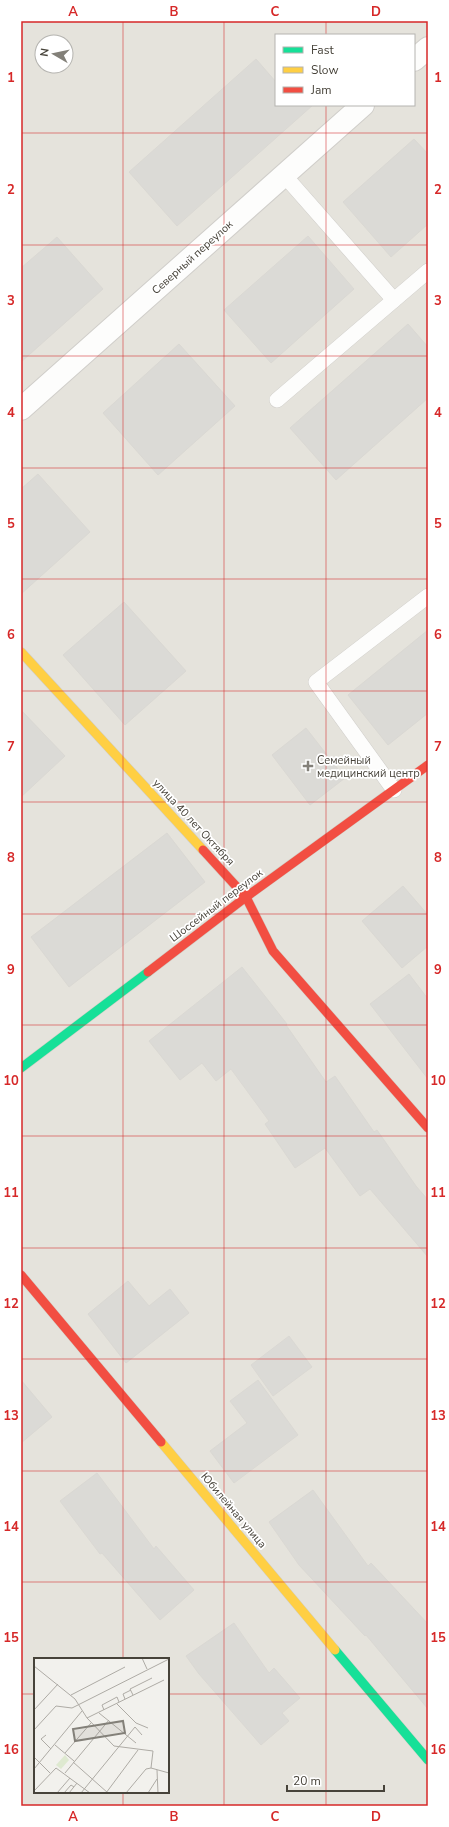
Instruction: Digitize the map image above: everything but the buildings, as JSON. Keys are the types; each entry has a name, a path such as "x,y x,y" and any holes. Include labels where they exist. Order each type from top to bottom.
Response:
{"street":[{"path":"415,59 428,48"},
{"name":"Северный переулок","path":"21,409 362,106"},
{"name":"улица 40 лет Октября","path":"21,652 246,897 273,951 428,1128"},
{"name":"Шоссейный переулок","path":"21,1068 246,897 428,765"},
{"name":"Юбилейная улица","path":"21,1275 428,1760"}],"lane":[{"path":"284,175 394,300"},
{"path":"277,400 428,271"},
{"path":"394,790 316,682 428,596"}],"shaded area":[{"path":"21,21 428,21 428,1806 21,1806"}],"traffic: fast":[{"path":"21,1068 148,972"},
{"path":"335,1650 428,1760"}],"traffic: slow":[{"path":"21,652 203,850"},
{"path":"161,1442 335,1650"}],"traffic: jam":[{"path":"148,972 246,897 428,765"},
{"path":"203,850 246,897 273,951 428,1128"},
{"path":"21,1275 161,1442"}],"place":[{"name":"Семейный медицинский центр","path":"308,766"}]}
